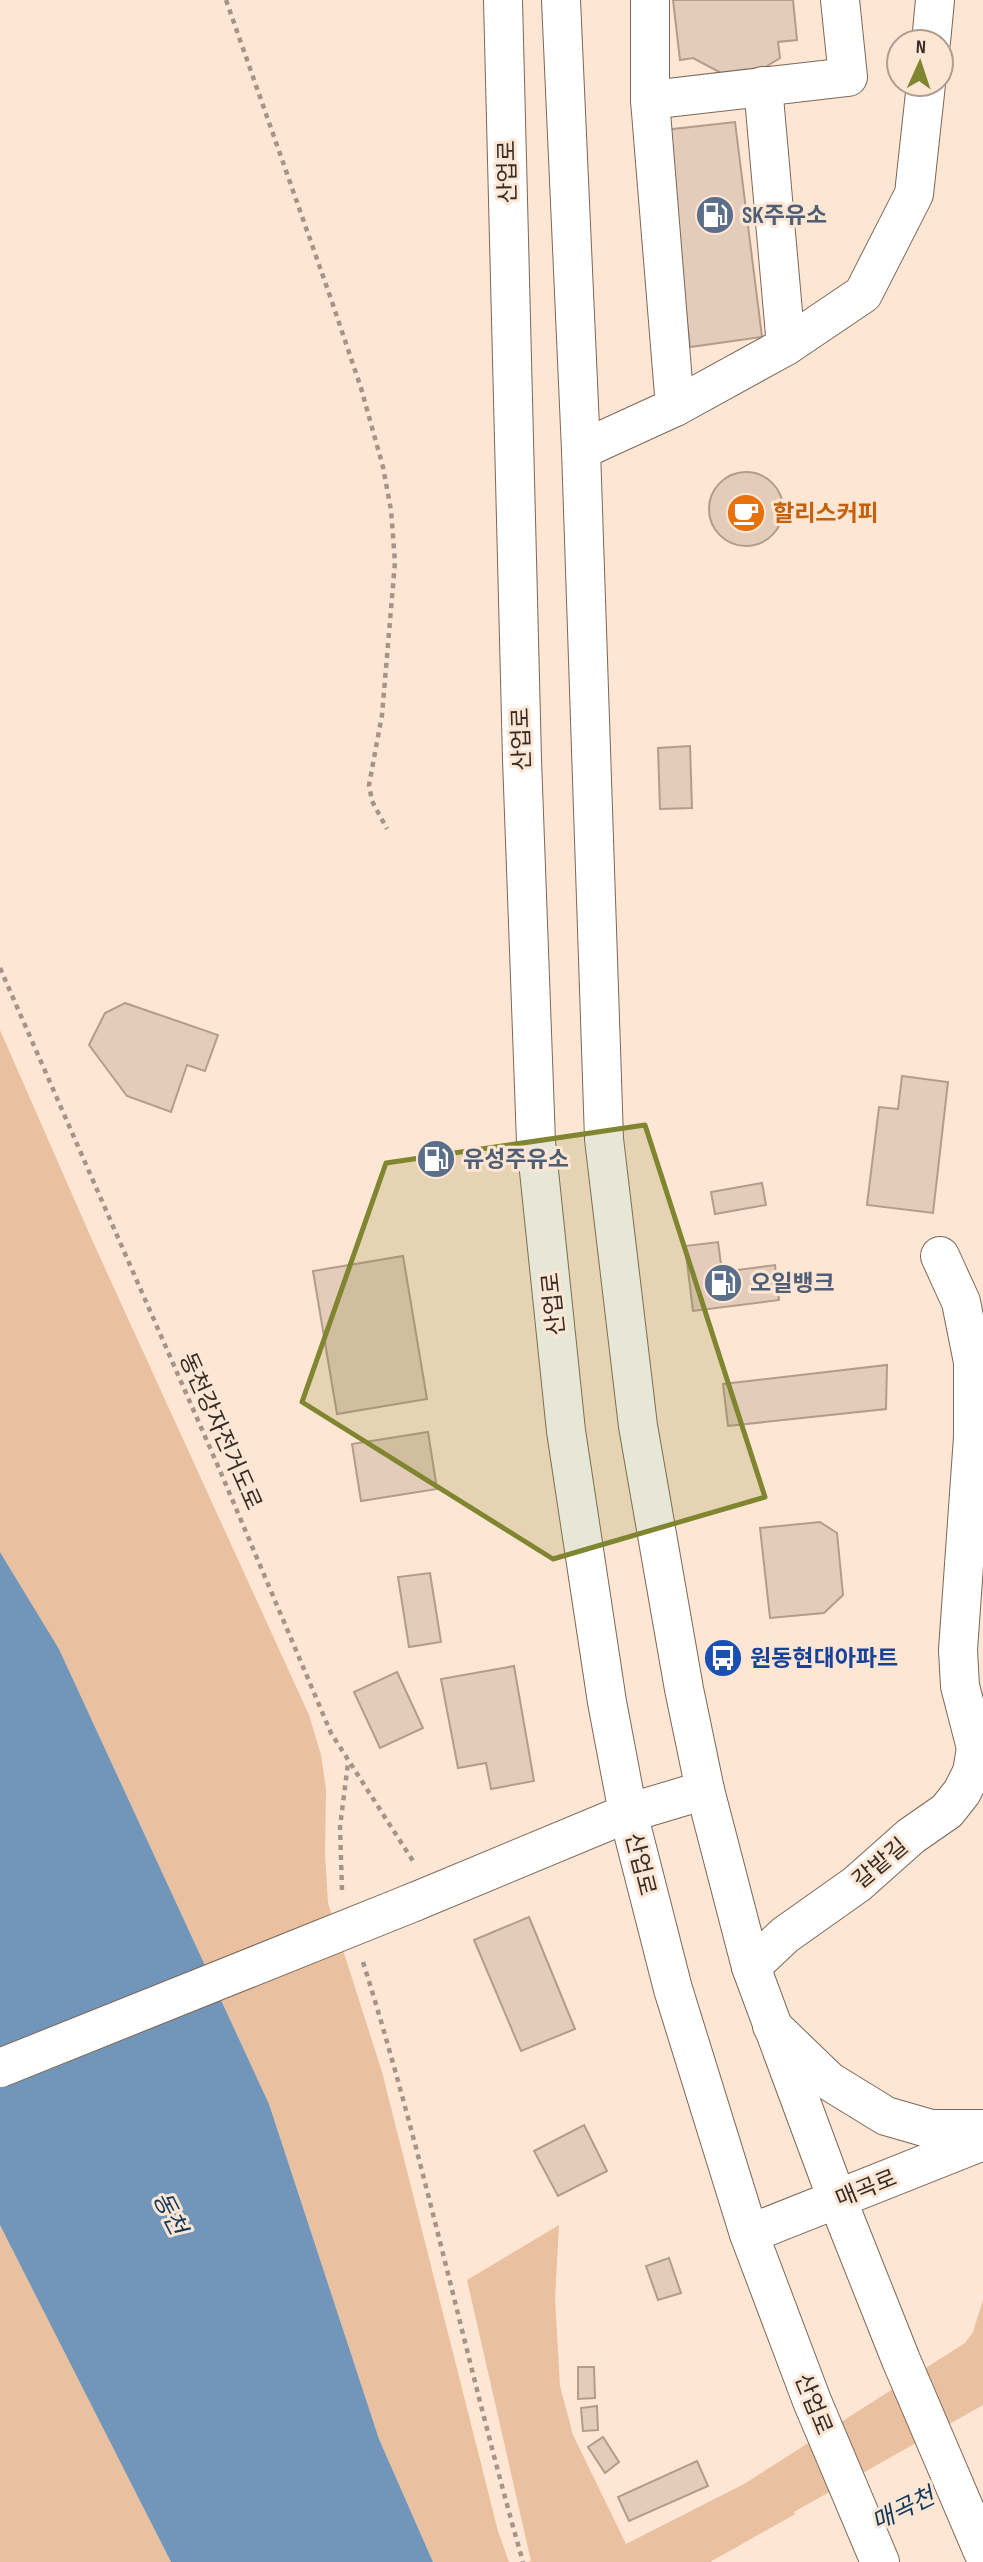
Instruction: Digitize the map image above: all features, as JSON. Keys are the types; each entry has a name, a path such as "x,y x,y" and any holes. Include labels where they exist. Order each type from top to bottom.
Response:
{"main road":[{"name":"산업로","path":"503,0 522,759 536,1142 566,1430 607,1702 628,1813 673,1989 749,2234 812,2401 880,2562"},
{"path":"561,0 581,450 604,1139 638,1426 684,1689 705,1790 751,1967 837,2199 901,2360 983,2552"},
{"path":"650,0 650,100 675,407"},
{"path":"650,100 848,77 840,0"},
{"path":"932,28 935,0"},
{"path":"763,86 786,346"},
{"path":"581,450 675,407 786,346 863,294 914,194 924,98"},
{"path":"940,1256 961,1302 973,1362 973,1437 958,1650 960,1686 979,1745"},
{"name":"갈밭길","path":"751,1967 785,1935 857,1884 911,1836 947,1811 962,1792 972,1772 979,1745"},
{"path":"0,2068 628,1813 705,1790"},
{"path":"772,2026 829,2081 886,2116 931,2129 983,2129"},
{"name":"매곡로","path":"749,2234 983,2141"}],"path":[{"path":"226,0 361,388 383,467 391,510 395,562 382,715 369,785 372,801 387,829"},
{"name":"동천강자전거도로","path":"0,968 331,1732 348,1762 377,1801 424,1898"},
{"path":"343,1898 340,1827 348,1762"},
{"path":"359,1951 393,2055 484,2418 523,2561"}],"highlighted area":[{"path":"645,1125 765,1497 553,1559 302,1402 386,1163"}],"shaded area":[{"path":"0,1030 93,1242 309,1715 321,1755 326,1789 325,1854 328,1903 382,2072 498,2531 509,2562 433,2562 379,2439 269,2104 59,1649 0,1552"},
{"path":"0,2225 15,2253 171,2562 0,2562"},
{"path":"559,2225 555,2298 560,2386 573,2435 626,2544 744,2484 965,2343 973,2332 983,2300 983,2408 710,2562 527,2562 531,2561 467,2280"}],"water":[{"name":"동천","path":"0,1552 59,1649 269,2104 379,2439 433,2562 171,2562 0,2225"}],"pier":[{"path":"983,2405 983,2544 950,2562 816,2562 794,2512"}],"building":[{"path":"673,0 793,0 797,40 778,42 780,58 754,74 723,74 693,58 680,60"},
{"path":"735,122 762,337 690,347 664,130"},
{"name":"할리스커피","path":"739,472 753,472 767,478 777,488 783,509 777,530 767,540 753,546 739,546 725,540 715,530 709,516 709,502 715,488 725,478"},
{"path":"690,746 692,808 660,809 658,748"},
{"path":"125,1003 218,1035 205,1071 187,1065 171,1112 127,1096 89,1045 105,1013"},
{"path":"902,1076 948,1082 933,1213 867,1205 879,1107 898,1109"},
{"path":"762,1183 766,1205 715,1214 711,1192"},
{"path":"718,1242 722,1272 775,1265 779,1300 693,1311 685,1246"},
{"path":"403,1256 427,1399 337,1414 313,1271"},
{"path":"887,1365 886,1409 728,1426 723,1384"},
{"path":"428,1432 437,1489 361,1501 352,1444"},
{"path":"820,1522 837,1533 843,1595 824,1613 770,1618 760,1528"},
{"path":"430,1573 441,1642 409,1647 398,1577"},
{"path":"514,1666 534,1781 491,1789 486,1763 458,1768 441,1679"},
{"path":"397,1672 423,1728 380,1748 354,1692"},
{"path":"529,1917 575,2029 521,2051 474,1940"},
{"path":"584,2125 607,2171 558,2196 534,2151"},
{"path":"669,2258 681,2293 658,2300 646,2266"},
{"path":"578,2367 594,2367 595,2398 578,2399"},
{"path":"597,2406 598,2430 583,2431 581,2408"},
{"path":"603,2437 619,2462 605,2473 588,2447"},
{"path":"697,2461 708,2486 629,2521 618,2497"}],"place":[{"name":"SK주유소","path":"715,215"},
{"name":"할리스커피","path":"746,513"},
{"name":"유성주유소","path":"436,1159"},
{"name":"오일뱅크","path":"723,1283"},
{"name":"원동현대아파트","path":"723,1658"}],"water label":[{"name":"매곡천","path":"903,2509"}]}
